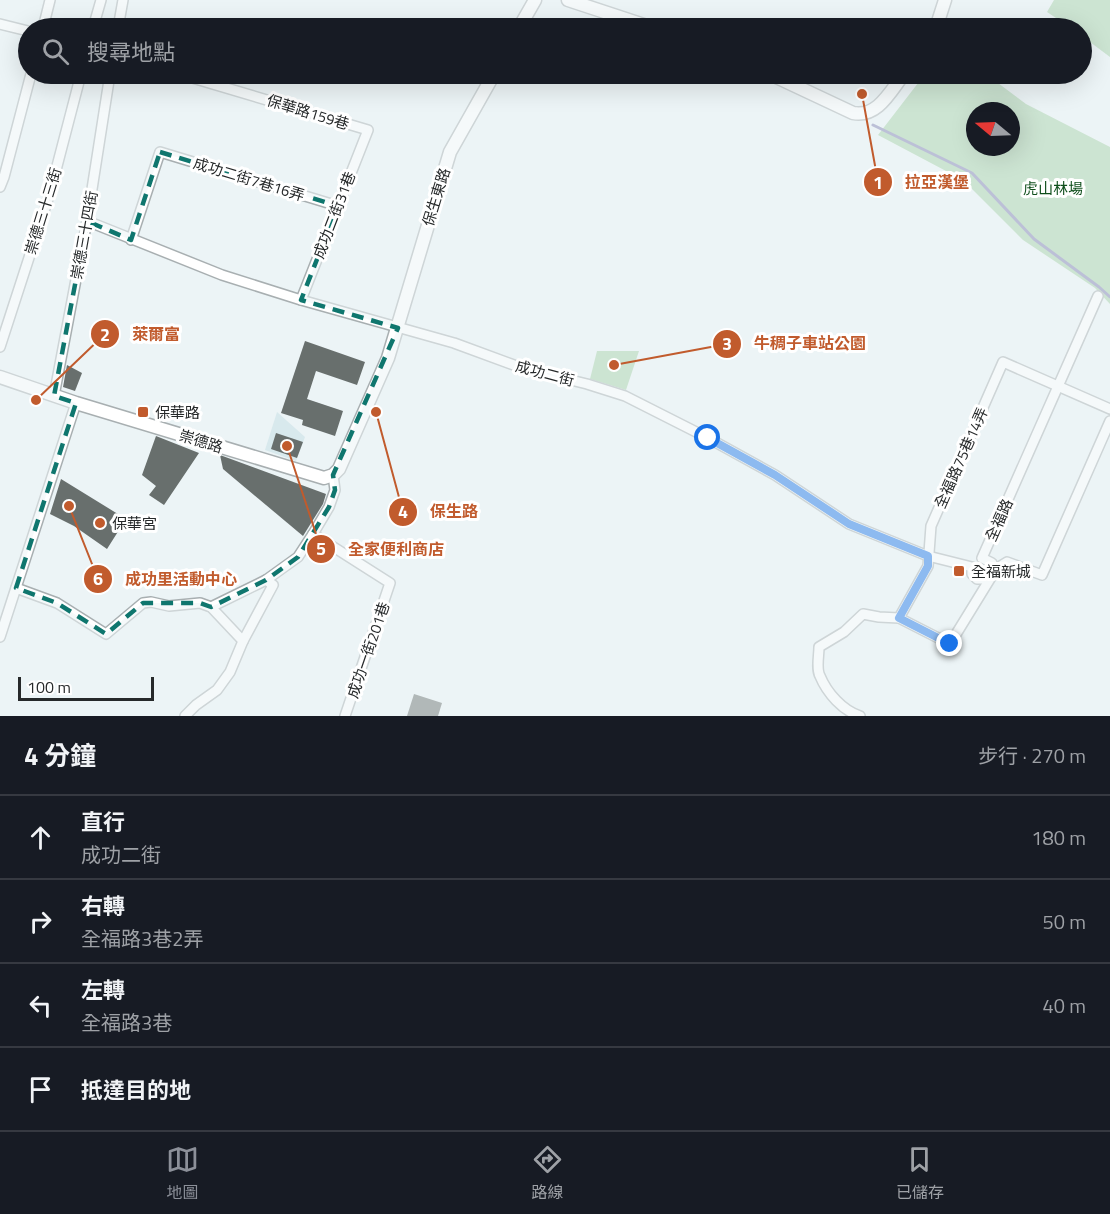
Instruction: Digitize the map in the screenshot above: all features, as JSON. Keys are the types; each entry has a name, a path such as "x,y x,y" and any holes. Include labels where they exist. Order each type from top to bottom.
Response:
{"street":[{"path":"46,18 50,0"},
{"path":"96,18 100,0"},
{"path":"120,18 123,0"},
{"path":"525,18 535,0"},
{"path":"568,0 623,18"},
{"path":"939,18 945,0"},
{"path":"0,24 18,28"},
{"path":"0,187 28,84"},
{"name":"崇德三十三街","path":"0,347 50,193 78,84"},
{"name":"崇德三十四街","path":"54,396 87,221 108,84"},
{"name":"保華路159巷","path":"213,84 368,130"},
{"name":"保生東路","path":"333,475 339,469 375,389 398,328 450,152 488,84"},
{"path":"791,84 862,115 872,112 896,84"},
{"name":"成功二街31巷","path":"301,300 368,130"},
{"name":"成功二街7巷16弄","path":"131,240 160,152 338,206"},
{"name":"成功二街","path":"87,221 222,275 454,343 522,368 625,396 775,475 849,524 928,556 972,567"},
{"name":"全福路","path":"993,572 992,563 982,558 1098,296"},
{"name":"全福路75巷14弄","path":"899,618 928,566 931,526 1003,362 1058,386"},
{"name":"崇德路","path":"0,377 76,403 324,478 333,475"},
{"path":"1058,386 1110,409"},
{"path":"0,637 76,403"},
{"path":"982,558 976,560 972,567 975,577 985,580 1007,562 1042,575 1110,421"},
{"path":"211,607 266,580 298,556 329,507 335,490 333,475"},
{"name":"成功一街201巷","path":"313,534 390,583 345,716"},
{"path":"860,716 848,713 839,704 819,675 819,647 844,632 863,614 879,618 899,618 950,644 993,572"},
{"path":"185,716 217,690 230,672 243,641 273,585 266,580"},
{"path":"16,588 57,603 106,634 143,603 151,602 169,606 200,603 211,607 243,641"}],"highlighted area":[{"path":"160,152 338,206 301,300 398,328 333,475 335,490 329,507 298,557 266,580 211,607 200,603 143,603 106,634 57,603 16,588 76,403 54,396 87,221 131,240"}],"shaded area":[{"path":"277,412 305,437 296,461 265,450"}],"green space":[{"path":"1054,0 1110,0 1110,57 1092,44 1092,18 1056,18 1047,12"},
{"name":"虎山林場","path":"917,84 999,84 1026,104 1110,147 1110,304 1095,288 1023,240 963,180 878,135"},
{"path":"597,351 639,351 626,390 590,379"}],"building":[{"path":"305,341 365,362 357,385 316,371 307,399 343,411 335,436 302,425 303,420 281,413"},
{"path":"67,365 82,373 75,391 63,387"},
{"path":"276,433 303,442 297,458 271,449"},
{"path":"156,436 199,453 164,505 149,495 156,486 142,475"},
{"path":"220,455 326,494 323,504 303,536 223,469"},
{"path":"61,479 126,519 107,549 74,526 50,514"},
{"path":"414,694 442,703 438,716 407,716"}],"waterway":[{"path":"873,125 972,173 1034,239 1110,297"}],"place":[{"name":"拉亞漢堡","path":"862,94"},
{"name":"牛稠子車站公園","path":"614,365"},
{"name":"萊爾富","path":"36,400"},
{"name":"保華路","path":"143,412"},
{"name":"保生路","path":"376,412"},
{"name":"全家便利商店","path":"287,446"},
{"name":"成功里活動中心","path":"69,506"},
{"name":"保華宮","path":"100,523"},
{"name":"全福新城","path":"959,571"}],"route":[{"path":"708,438 775,475 849,524 928,556 928,566 899,618 950,644"}]}
